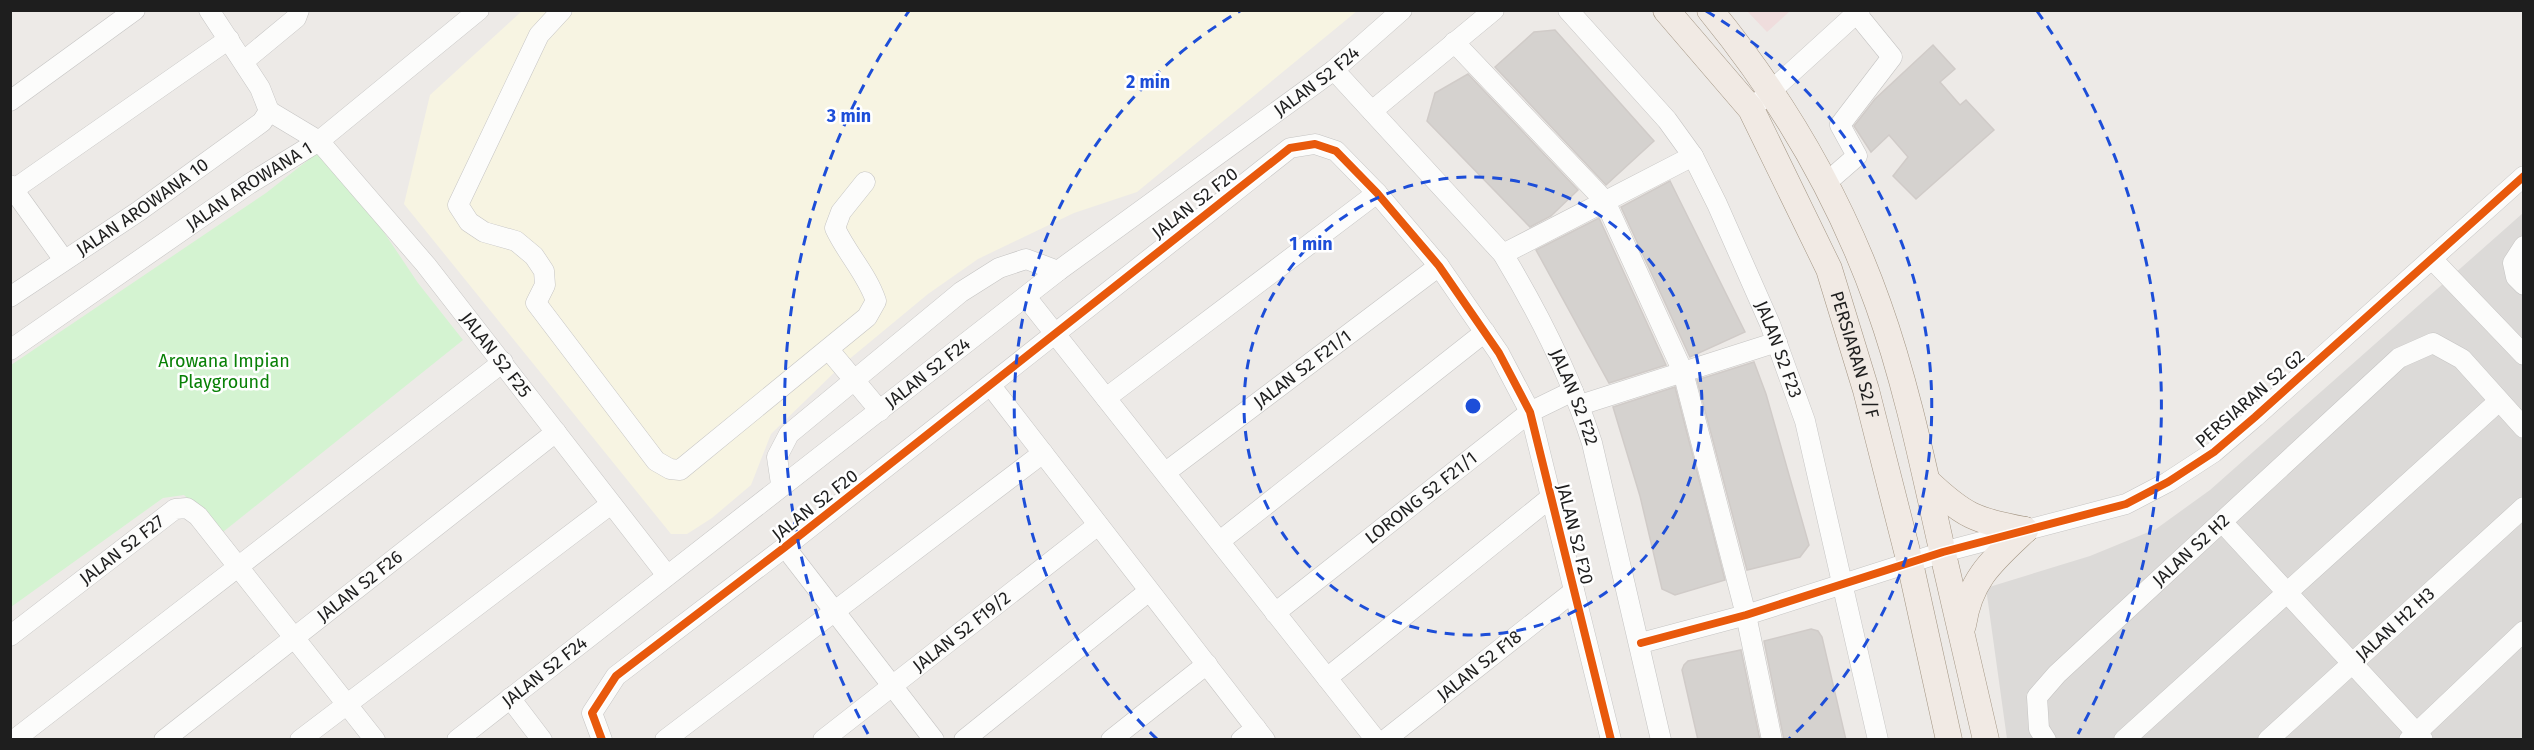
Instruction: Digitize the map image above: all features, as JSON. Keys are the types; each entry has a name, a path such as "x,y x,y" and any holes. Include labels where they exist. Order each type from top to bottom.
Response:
{"main road":[{"name":"PERSIARAN S2/F","path":"1665,10 1751,109 1830,269 1866,390 1910,563 1949,740"},
{"name":"PERSIARAN S2/F","path":"1710,10 1772,90 1826,183 1878,304 1907,396 1986,740"},
{"path":"1928,482 1968,515 1982,522 2025,530"},
{"path":"1962,632 1967,601 1973,586 1997,556 2025,530"}],"street":[{"path":"10,101 135,10"},
{"path":"209,10 244,61 260,88 269,111"},
{"path":"244,61 296,18 299,10"},
{"name":"JALAN AROWANA 1","path":"10,350 249,184 320,141 479,10"},
{"path":"562,10 538,34 458,205 469,222 484,232 516,241 534,256 544,271 545,285 536,303 656,461 670,469 680,470 867,317 876,301 870,282 842,242 836,228 841,212 865,182"},
{"name":"JALAN S2 F24","path":"457,740 666,574 880,411 1058,270 1334,70 1402,10"},
{"path":"1371,111 1494,10"},
{"name":"JALAN S2 F23","path":"1568,10 1667,120 1693,156 1718,204 1777,342 1805,421 1878,740"},
{"path":"1751,109 1858,12 1892,57 1840,125 1857,156 1826,183"},
{"path":"64,260 12,189 229,39"},
{"path":"1454,42 1605,201 1683,372 1746,615 1772,740"},
{"name":"JALAN S2 F22","path":"1334,70 1503,254 1521,284 1576,398 1592,443 1641,643 1661,740"},
{"name":"JALAN S2 F25","path":"269,111 320,141 426,265 666,574"},
{"name":"JALAN AROWANA 10","path":"10,297 139,211 262,122 269,111"},
{"name":"JALAN S2 F20","path":"602,740 592,713 616,676 991,386 1054,332 1290,148 1315,144 1336,151 1377,193 1439,266 1485,332 1530,412 1611,740"},
{"path":"1503,254 1693,156"},
{"name":"PERSIARAN S2 G2","path":"1641,643 1746,615 1943,552 2126,504 2178,476 2214,452 2523,176"},
{"path":"1106,398 1377,193"},
{"path":"2518,255 2516,277 2523,285"},
{"path":"782,484 777,457 789,434 961,292 999,268 1026,259 1058,270"},
{"path":"2432,259 2523,355"},
{"name":"JALAN S2 F21/1","path":"1166,472 1439,266"},
{"path":"1026,297 1376,740"},
{"path":"1220,541 1485,332"},
{"name":"LORONG S2 F21/1","path":"1275,613 1530,412 1576,398 1683,372 1777,342"},
{"name":"JALAN S2 H2","path":"2046,740 2039,729 2037,696 2057,674 2399,358 2433,343 2462,359 2499,401"},
{"path":"829,350 880,411"},
{"path":"14,740 502,362"},
{"path":"991,386 1207,664 1254,736"},
{"path":"2124,740 2499,401 2523,428"},
{"name":"JALAN S2 F26","path":"164,740 556,432"},
{"path":"664,740 1043,453"},
{"path":"1327,678 1550,498"},
{"path":"300,740 611,504"},
{"name":"JALAN H2 H3","path":"2268,740 2523,507"},
{"name":"JALAN S2 F27","path":"10,636 175,509 187,508 198,516 375,740"},
{"path":"2222,522 2353,663 2416,737 2523,631"},
{"name":"JALAN S2 F19/2","path":"823,740 1098,525"},
{"path":"785,547 934,740"},
{"path":"964,740 1149,591"},
{"name":"JALAN S2 F18","path":"1385,740 1574,591"},
{"path":"1111,740 1207,664"},
{"path":"510,698 542,739"}],"shaded area":[{"path":"522,11 1357,11 1137,192 1074,213 978,259 928,294 841,366 771,434 751,485 712,518 687,534 671,534 404,204 430,95"},
{"path":"1747,11 1790,11 1767,32"},
{"path":"2523,213 2523,739 2007,739 1986,588 2090,556 2156,529 2210,490"}],"green space":[{"name":"Arowana Impian Playground","path":"326,146 418,283 463,340 223,532 184,495 163,498 11,607 11,365 266,193"}],"building":[{"path":"1555,30 1654,141 1606,185 1495,67 1534,32"},
{"path":"1933,45 1955,69 1940,82 1960,105 1966,100 1994,130 1916,199 1893,176 1908,157 1889,135 1871,152 1854,126 1875,99"},
{"path":"1468,74 1578,190 1551,216 1530,227 1427,121 1435,93"},
{"path":"1670,181 1745,332 1690,357 1621,207"},
{"path":"1599,218 1666,365 1609,383 1536,250"},
{"path":"1754,362 1766,394 1809,545 1800,557 1747,570 1697,380"},
{"path":"1675,387 1725,580 1675,595 1662,589 1640,496 1613,407"},
{"path":"1811,629 1818,631 1822,637 1846,740 1784,740 1764,641"},
{"path":"1741,650 1760,740 1698,740 1682,670 1684,665 1688,661"}],"cycle path":[{"path":"602,740 592,713 616,676 785,547 1290,148 1315,144 1336,151 1377,193 1439,266 1499,353 1530,412 1611,740"},
{"path":"1641,643 1746,615 1943,552 2126,504 2168,482 2214,452 2255,417 2524,176"}]}
